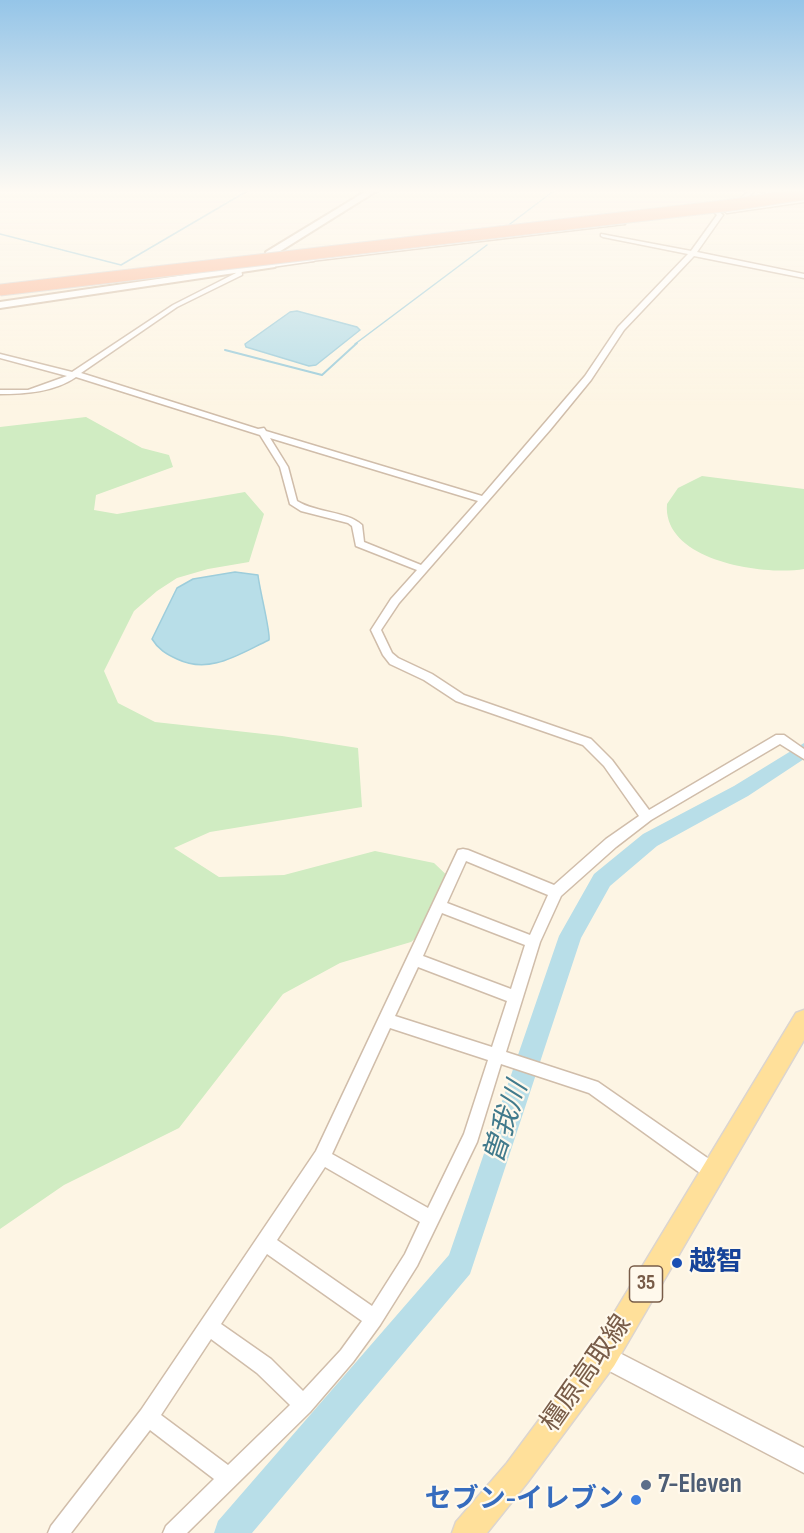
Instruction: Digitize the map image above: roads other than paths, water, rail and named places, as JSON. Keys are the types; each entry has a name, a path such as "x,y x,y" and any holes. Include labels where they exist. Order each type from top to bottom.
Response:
{"highway":[{"path":"0,290 245,262"}],"main road":[{"path":"0,305 272,265 271,262"},
{"name":"橿原高取線","path":"467,1533 517,1473 604,1356 804,1020"}],"street":[{"path":"272,265 294,262"},
{"path":"647,817 608,763 587,742 460,698 428,677 394,661 388,655 376,630 395,601 588,378 621,329 685,262"},
{"path":"734,262 804,276"},
{"path":"0,392 29,392 74,374 176,306 240,274 238,269"},
{"path":"0,356 74,374 261,430 368,466 483,499"},
{"path":"261,430 284,467 293,502 304,509 351,520 357,525 359,544 422,569"},
{"path":"173,1533 303,1405 347,1356 374,1319 411,1260 471,1136 500,1057 515,997 533,942 556,892 611,843 647,817 780,738 804,755"},
{"path":"58,1533 148,1417 322,1157 464,854 556,892"},
{"path":"440,906 533,942"},
{"path":"414,959 515,997"},
{"path":"386,1020 593,1087 713,1172"},
{"path":"322,1157 431,1219"},
{"path":"266,1242 374,1319"},
{"path":"209,1327 264,1366 303,1405"},
{"path":"604,1356 804,1461"},
{"path":"148,1417 229,1478"}],"water":[{"path":"297,311 357,327 360,330 316,365 309,366 246,347 245,344 290,312"},
{"path":"235,572 258,575 269,640 224,661 201,665 177,659 157,646 152,639 177,588 193,579"}],"waterway":[{"path":"107,262 121,265 127,262"},
{"path":"355,344 465,262"},
{"path":"225,350 322,375 357,343"},
{"name":"曽我川","path":"230,1533 372,1370 460,1264 570,936 602,880 650,840 741,791 804,750"}],"place":[{"name":"越智","path":"677,1263"},
{"name":"7-Eleven","path":"646,1485"},
{"name":"セブン-イレブン","path":"636,1500"}]}
